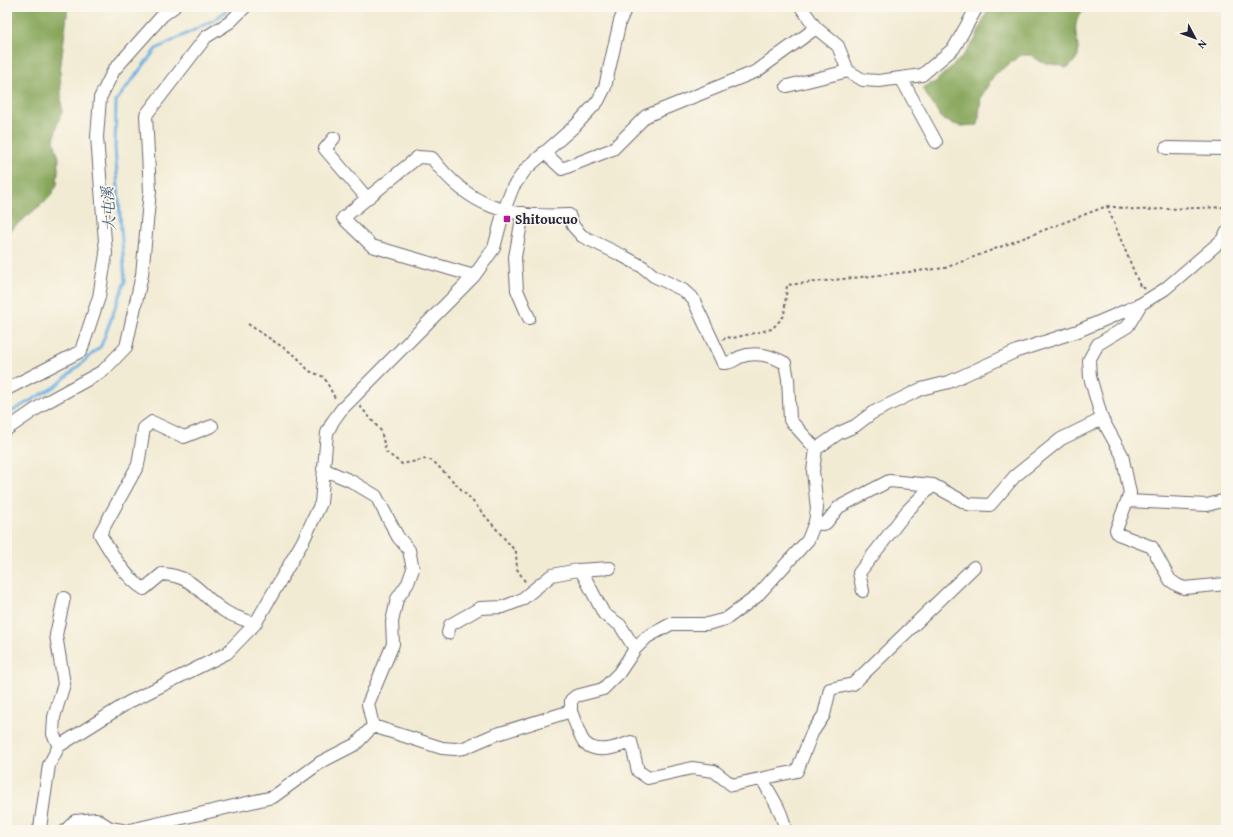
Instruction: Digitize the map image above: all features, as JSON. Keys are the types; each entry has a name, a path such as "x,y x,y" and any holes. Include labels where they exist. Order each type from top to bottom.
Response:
{"street":[{"path":"7,389 81,351 99,298 106,254 97,137 100,98 114,70 162,16 174,7"},
{"path":"7,429 46,403 103,371 126,347 142,275 150,191 146,115 206,37 230,22 245,7"},
{"path":"42,829 49,765 59,746 129,702 227,653 255,624 304,541 321,503 327,433 333,421 342,410 474,276 494,248 504,210 513,187 526,169 576,125 598,101 605,87 620,21 626,7"},
{"path":"801,7 816,28 838,46 848,71 863,80 879,81 922,75 954,48 977,7"},
{"path":"544,152 562,170 613,149 646,116 757,71 816,28"},
{"path":"787,86 848,71"},
{"path":"901,78 936,142"},
{"path":"334,138 325,149 367,198"},
{"path":"1166,148 1226,149"},
{"path":"474,276 372,246 343,218 418,157 432,158 445,176 468,195 495,209 541,216 569,214 574,226 582,236 621,254 643,267 654,276 683,290 693,299 723,363 727,364 742,356 768,354 785,363 788,379 790,420 816,449"},
{"path":"523,213 515,257 517,290 529,318"},
{"path":"974,567 853,684 830,689 824,715 812,733 797,772 732,785 714,771 692,768 648,778 638,771 631,742 610,750 591,747 585,743 571,711 571,700 576,696 603,689 619,673 635,649 647,637 671,624 707,624 726,618 756,597 808,540 815,522 817,509 813,471 816,449 839,433 855,426 872,413 920,389 948,382 1017,351 1078,331 1141,304 1156,294 1222,240 1226,233"},
{"path":"1141,304 1128,326 1098,344 1089,360 1090,377 1102,419 1122,455 1130,493 1116,530 1118,534 1152,547 1170,580 1184,588 1226,584"},
{"path":"815,522 822,524 826,523 839,507 889,481 933,485 968,504 990,505 1015,476 1061,439 1102,419"},
{"path":"212,426 184,436 152,422 144,428 138,465 100,534 109,550 137,585 144,589 162,574 175,575 193,584 226,612 255,624"},
{"path":"323,469 350,481 376,496 398,537 409,550 412,569 408,583 397,599 392,622 393,644 368,704 373,726"},
{"path":"863,591 859,573 907,511 933,485"},
{"path":"1128,501 1206,504 1226,500"},
{"path":"448,633 450,625 480,608 503,607 521,600 552,575 578,570 610,568"},
{"path":"578,570 583,574 604,614 620,625 635,649"},
{"path":"59,746 53,734 54,717 64,684 56,635 64,598"},
{"path":"373,726 442,748 455,749 464,748 494,735 571,711"},
{"path":"130,830 273,797 321,762 356,744 373,726"},
{"path":"763,780 771,797 783,816 785,830"},
{"path":"66,830 74,821 96,819 110,828 122,830"}],"path":[{"path":"1107,206 1140,286 1156,294"},
{"path":"716,350 726,337 733,338 772,329 784,316 787,285 945,268 1107,206 1138,210 1226,207"},
{"path":"248,324 296,356 309,370 324,377 342,410"},
{"path":"354,399 381,431 386,452 402,464 426,459 433,461 469,498 516,552 517,569 531,592"}],"green space":[{"path":"7,7 68,7 60,71 62,112 57,125 54,141 59,158 57,185 49,198 7,233"},
{"path":"989,7 1087,7 1077,19 1076,31 1078,57 1070,66 1065,68 1062,66 1041,62 1031,55 1021,55 994,75 981,97 978,125 960,126 943,120 922,88 935,82 962,57 975,40"}],"waterway":[{"name":"大屯溪","path":"7,414 56,386 101,346 125,281 115,148 116,101 156,49 216,19 230,7"}],"place":[{"name":"Shitoucuo","path":"507,219"}]}
